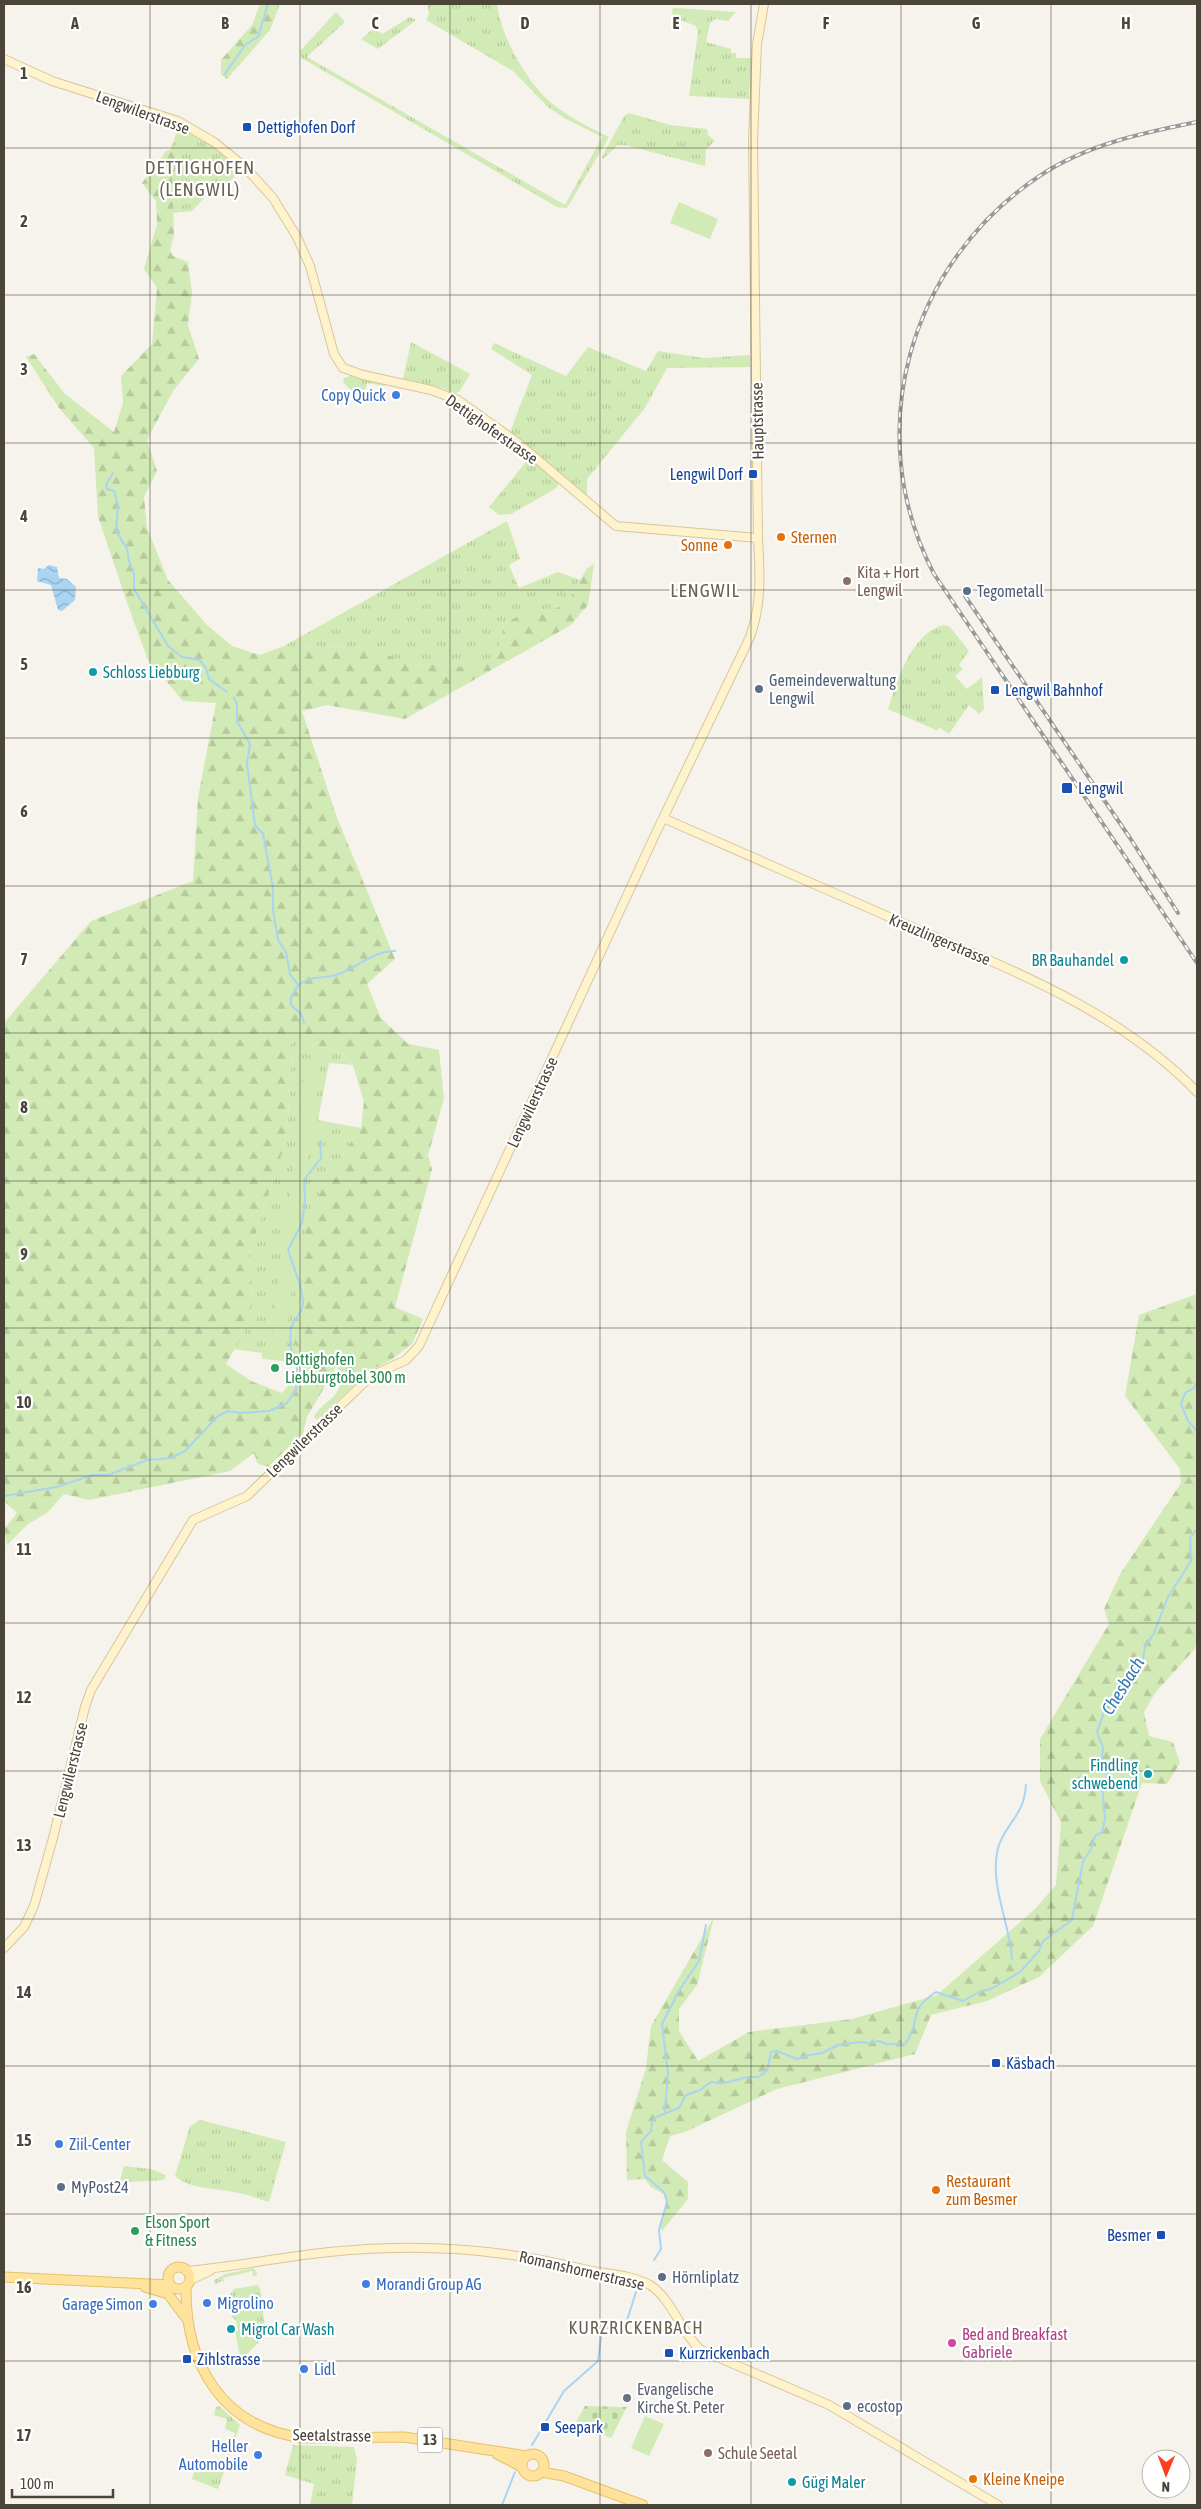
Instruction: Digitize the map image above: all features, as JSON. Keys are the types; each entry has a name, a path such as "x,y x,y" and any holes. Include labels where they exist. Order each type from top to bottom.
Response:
{"main road":[{"name":"13","path":"4,2278 131,2283 173,2287 188,2284 186,2271 175,2269 169,2275 131,2283"},
{"name":"13","path":"169,2275 173,2287"},
{"name":"13","path":"131,2283 168,2294 187,2319"},
{"name":"Seetalstrasse","path":"188,2284 187,2319 198,2360 215,2390 236,2412 267,2429 304,2438 404,2436 527,2456"},
{"name":"Seetalstrasse","path":"173,2287 186,2309"},
{"name":"Seetalstrasse","path":"490,2450 522,2467"},
{"path":"564,2476 543,2462 537,2455 527,2456 523,2459 522,2467 530,2475 541,2472 564,2476 642,2505"},
{"path":"541,2472 543,2462"}],"street":[{"name":"Hauptstrasse","path":"663,818 753,628 761,589 758,538 753,129 757,44 764,4"},
{"name":"Lengwilerstrasse","path":"4,59 52,81 160,114 205,137 232,155 260,182 286,216 299,240"},
{"name":"Dettighoferstrasse","path":"299,240 310,266 334,354 343,368 356,374 431,390 458,400 518,444 607,521 616,526 758,538"},
{"name":"Lengwilerstrasse","path":"4,1948 24,1927 34,1906 53,1838 85,1707 100,1673 193,1520 247,1496 371,1376 400,1364 416,1352 663,818"},
{"name":"Kreuzlingerstrasse","path":"663,818 1061,993 1135,1039 1164,1060 1197,1092"},
{"name":"Romanshornerstrasse","path":"186,2271 217,2269 258,2260 332,2252 459,2248 535,2257 638,2280 658,2292 691,2341 701,2350 829,2405 998,2505"},
{"name":"Romanshornerstrasse","path":"188,2284 217,2269"}],"green space":[{"path":"260,4 280,4 270,30 227,79 221,74 221,60 252,25"},
{"path":"427,4 497,4 503,30 509,43 523,69 540,92 563,112 609,137 567,208 557,207 300,57 300,51 336,12 345,22 307,57 565,205 602,137 549,108 513,71 426,20 429,14"},
{"path":"672,9 736,12 728,21 715,19 710,23 706,42 731,49 731,53 736,53 736,58 751,58 749,99 689,96 698,32 696,26 673,17"},
{"path":"410,17 416,20 378,49 361,39 374,28 382,34"},
{"path":"629,113 670,125 707,129 708,135 715,141 706,149 705,166 629,146 618,145 603,159 602,157 624,116"},
{"path":"179,126 208,142 242,169 216,195 210,192 192,211 173,213 172,170 175,156 170,150"},
{"path":"170,150 175,156 172,170 174,234 170,251 173,256 188,262 192,293 188,325 199,359 173,391 147,440 157,471 144,497 147,528 168,580 207,625 232,646 259,655 282,647 368,646 413,666 447,664 467,668 495,658 499,651 504,624 520,615 539,615 561,606 569,600 587,568 594,564 588,605 571,625 405,719 327,705 302,711 336,815 395,959 367,984 381,1018 408,1044 439,1050 444,1099 428,1155 432,1169 395,1307 423,1319 412,1344 391,1360 369,1371 317,1420 314,1416 339,1388 342,1372 336,1367 307,1417 303,1433 268,1467 258,1464 254,1453 230,1471 89,1500 64,1494 47,1513 28,1524 7,1545 4,1529 17,1513 4,1501 4,1023 91,921 193,881 198,798 216,703 183,701 148,660 98,517 94,448 59,408 26,357 34,354 65,394 114,432 123,403 121,376 152,344 157,288 144,269 157,224 156,201 142,183 166,151","holes":["293,1038 340,1052 353,1065 364,1102 361,1128 330,1172 316,1201 300,1250 304,1292 293,1333 299,1362 305,1370 304,1386 288,1386 282,1393 251,1381 226,1364 250,1322 253,1296 249,1255 282,1153 287,1131"]},
{"path":"679,202 718,219 710,239 670,223"},
{"path":"411,342 470,374 460,391 455,394 443,388 403,379"},
{"path":"494,343 566,376 588,347 646,371 658,351 704,358 750,355 750,367 667,368 645,408 587,479 587,497 510,432 532,375 491,349"},
{"path":"350,376 386,383 385,386 367,383 362,402 343,382 344,378"},
{"path":"530,457 559,484 555,489 511,514 499,515 489,507"},
{"path":"507,521 520,559 509,565 519,588 558,572 580,580 569,600 561,606 539,615 520,616 504,624 499,651 495,658 467,668 447,664 413,666 368,646 282,647"},
{"path":"944,625 950,627 969,651 959,665 963,669 955,676 967,689 982,677 984,709 979,714 969,705 949,734 940,728 936,730 888,709 901,672 914,648 932,630"},
{"path":"293,1038 340,1052 353,1065 329,1063 318,1120 361,1128 330,1172 300,1250 304,1292 293,1333 299,1362 262,1359 262,1353 234,1349 250,1322 253,1296 249,1255 282,1153 287,1131"},
{"path":"306,1058 320,1060 283,1361 269,1359"},
{"path":"1197,1294 1197,1643 1194,1650 1155,1693 1144,1712 1149,1736 1173,1742 1180,1763 1167,1784 1142,1783 1093,1926 1039,1977 987,2001 931,2015 915,2054 777,2089 685,2132 670,2136 662,2160 688,2182 688,2199 662,2231 659,2225 666,2204 665,2195 651,2187 645,2179 627,2180 626,2132 646,2068 651,2026 714,1917 697,1985 679,2009 679,2031 698,2061 749,2032 852,2019 937,1995 1034,1910 1056,1885 1061,1823 1040,1781 1040,1739 1109,1624 1104,1609 1120,1574 1181,1483 1180,1469 1125,1396 1139,1315"},
{"path":"200,2120 286,2142 269,2202 239,2193 189,2184 175,2176 190,2126"},
{"path":"124,2166 151,2169 166,2175 164,2180 131,2182 120,2180"},
{"path":"254,2268 257,2273 256,2276 253,2276 252,2271 223,2278 224,2283 222,2281 215,2284 214,2280 225,2274"},
{"path":"257,2285 260,2288 266,2335 233,2368 240,2357 235,2331 238,2330 236,2321 232,2317 229,2296 234,2289"},
{"path":"219,2406 240,2425 218,2489 192,2479 196,2466 206,2466 208,2460 225,2465 235,2433 225,2429 227,2419 214,2415 216,2407"},
{"path":"585,2406 627,2407 611,2438 575,2424"},
{"path":"645,2416 664,2424 649,2456 631,2448"},
{"path":"293,2445 354,2447 357,2460 352,2505 310,2505 314,2484 285,2475"}],"water":[{"path":"49,565 57,567 59,578 67,579 76,587 75,600 62,611 58,610 51,585 37,581 38,568 44,569"}],"waterway":[{"path":"224,75 246,44 258,37 268,4"},
{"path":"113,473 106,485 107,489 114,491 118,506 116,531 127,549 134,574 134,589 168,646 182,657 200,660 206,668 209,679 227,692"},
{"path":"234,698 237,704 237,721 250,744 247,764 255,825 263,834 273,888 273,910 278,940 286,952 290,974 298,985 291,998 291,1005 301,1014 304,1023"},
{"path":"298,985 313,978 336,975 371,957 395,951"},
{"path":"4,1496 56,1487 93,1475 108,1475 147,1460 171,1458 185,1451 218,1416 228,1411 240,1413 269,1411 287,1403 296,1390 297,1366 290,1345 291,1327 302,1309 303,1301 301,1288 288,1250 302,1223 305,1200 304,1180 321,1158 320,1141"},
{"name":"Chesbach","path":"1197,1382 1194,1388 1185,1393 1181,1404 1188,1421 1197,1431"},
{"name":"Chesbach","path":"654,2260 661,2249 659,2230 667,2202 664,2192 645,2176 641,2142 651,2131 652,2122 656,2117 679,2108 686,2095 700,2090 711,2082 724,2083 748,2077 758,2077 767,2071 771,2052 777,2051 797,2059 822,2053 838,2045 859,2042 879,2041 886,2044 905,2044 913,2029 917,2011 936,1992 963,2001 979,1992 993,1988 1020,1972 1039,1951 1043,1941 1072,1920 1083,1861 1091,1849 1095,1836 1102,1832 1105,1819 1102,1785 1108,1773 1102,1758 1103,1747 1097,1732 1107,1704 1143,1660 1145,1647 1154,1633 1168,1597 1191,1561 1190,1538 1197,1529"},
{"path":"1012,1959 998,1890 996,1862 1001,1839 1022,1805 1026,1785"},
{"path":"665,2111 668,2073 662,2024 680,1989 699,1961 706,1925"},
{"path":"532,2445 564,2391 598,2361 602,2330 625,2327 636,2292"},
{"path":"502,2505 515,2472"}],"railway":[{"path":"1197,122 1136,135 1078,155 1041,175 995,211 958,254 930,302 910,354 901,408 901,464 912,520 934,574 1197,963"},
{"path":"965,596 1130,838 1178,913"}],"place":[{"name":"Dettighofen Dorf","path":"247,127"},
{"name":"Copy Quick","path":"396,395"},
{"name":"Lengwil Dorf","path":"753,474"},
{"name":"Sternen","path":"781,537"},
{"name":"Sonne","path":"728,545"},
{"name":"Kita + Hort Lengwil","path":"847,581"},
{"name":"Tegometall","path":"967,591"},
{"name":"Schloss Liebburg","path":"93,672"},
{"name":"Gemeindeverwaltung Lengwil","path":"759,689"},
{"name":"Lengwil Bahnhof","path":"995,690"},
{"name":"Lengwil","path":"1067,788"},
{"name":"BR Bauhandel","path":"1124,960"},
{"name":"Bottighofen Liebburgtobel 300 m","path":"275,1368"},
{"name":"Findling schwebend","path":"1148,1774"},
{"name":"Käsbach","path":"996,2063"},
{"name":"Ziil-Center","path":"59,2144"},
{"name":"MyPost24","path":"61,2187"},
{"name":"Restaurant zum Besmer","path":"936,2190"},
{"name":"Elson Sport & Fitness","path":"135,2231"},
{"name":"Besmer","path":"1161,2235"},
{"name":"Hörnliplatz","path":"662,2277"},
{"name":"Morandi Group AG","path":"366,2284"},
{"name":"Migrolino","path":"207,2303"},
{"name":"Garage Simon","path":"153,2304"},
{"name":"Migrol Car Wash","path":"231,2329"},
{"name":"Bed and Breakfast Gabriele","path":"952,2343"},
{"name":"Kurzrickenbach","path":"669,2353"},
{"name":"Zihlstrasse","path":"187,2359"},
{"name":"Lidl","path":"304,2369"},
{"name":"Evangelische Kirche St. Peter","path":"627,2398"},
{"name":"ecostop","path":"847,2406"},
{"name":"Seepark","path":"545,2427"},
{"name":"Schule Seetal","path":"708,2453"},
{"name":"Heller Automobile","path":"258,2455"},
{"name":"Kleine Kneipe","path":"973,2479"},
{"name":"Gügi Maler","path":"792,2482"}],"district":[{"name":"DETTIGHOFEN (LENGWIL)","path":"200,178"},
{"name":"LENGWIL","path":"705,590"},
{"name":"KURZRICKENBACH","path":"636,2328"}]}
